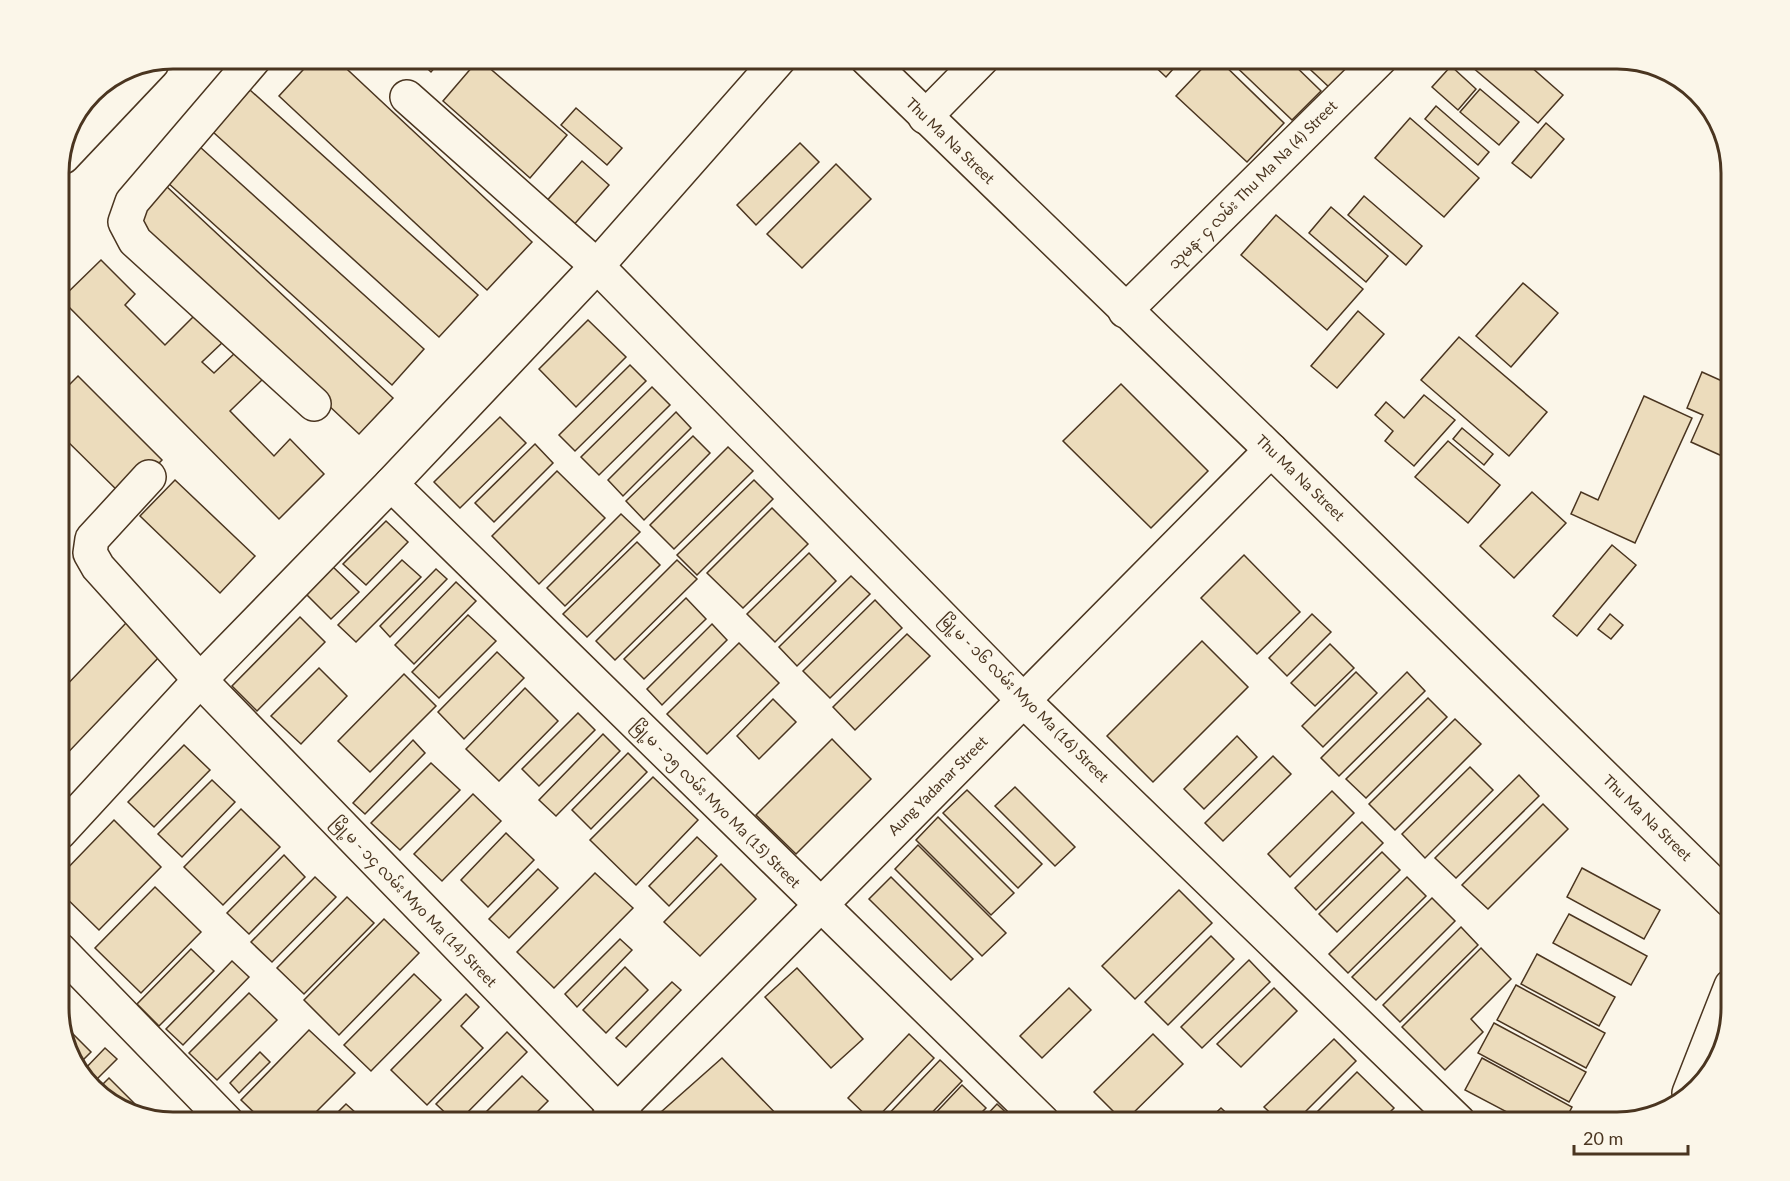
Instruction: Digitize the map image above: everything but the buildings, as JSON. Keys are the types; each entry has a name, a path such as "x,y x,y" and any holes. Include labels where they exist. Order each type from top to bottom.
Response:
{"street":[{"path":"246,69 132,202 125,222 135,241 314,404"},
{"path":"69,822 200,680 391,484 597,266 770,69"},
{"name":"Thu Ma Na Street","path":"877,69 1271,450 1721,891"},
{"path":"925,117 972,69"},
{"name":"သုမန- ၄ လမ်း Thu Ma Na (4) Street","path":"1125,311 1370,69"},
{"path":"73,146 141,75"},
{"name":"မြို့မ - ၁၆ လမ်း Myo Ma (16) Street","path":"407,97 597,266 1024,701 1448,1112"},
{"name":"Aung Yadanar Street","path":"624,1112 820,906 1271,450"},
{"name":"မြို့မ - ၁၄ လမ်း Myo Ma (14) Street","path":"149,477 92,539 90,553 98,567 200,680 610,1112"},
{"name":"မြို့မ - ၁၅ လမ်း Myo Ma (15) Street","path":"391,484 1033,1112"},
{"path":"69,959 216,1112"},
{"path":"1696,1074 1721,1012"}]}
